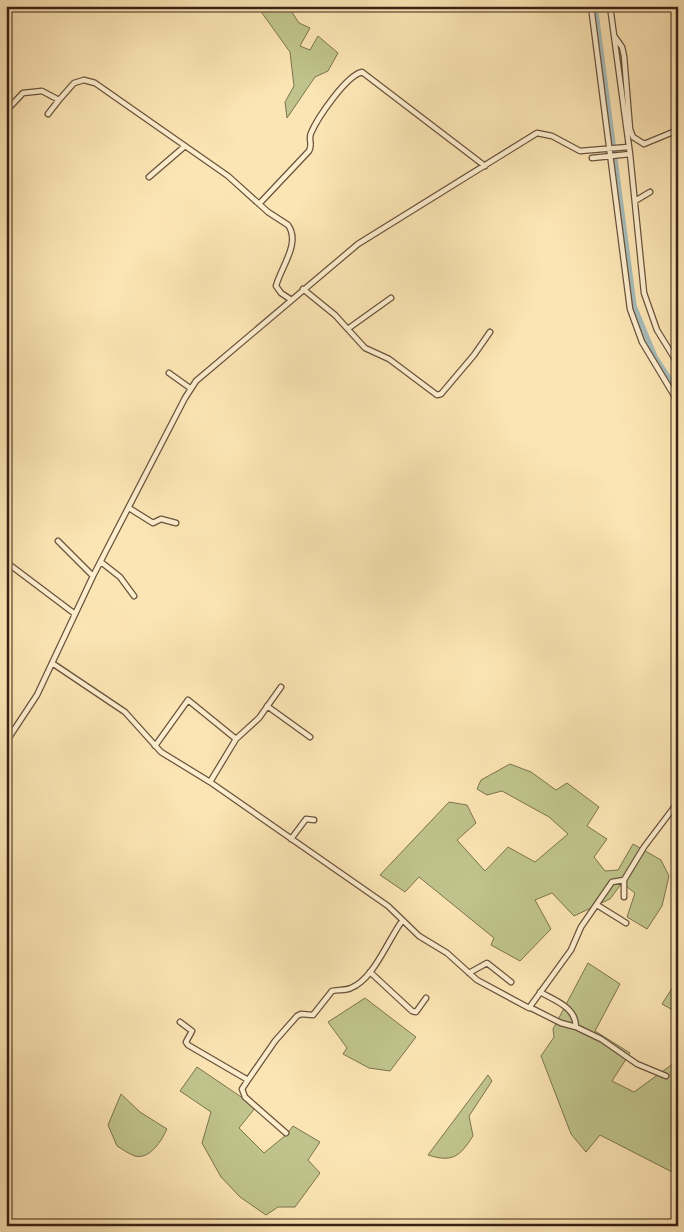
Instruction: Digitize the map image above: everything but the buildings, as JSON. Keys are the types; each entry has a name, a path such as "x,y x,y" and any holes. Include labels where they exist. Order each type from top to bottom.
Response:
{"street":[{"path":"591,6 612,157 621,250 630,309 642,342 678,402"},
{"path":"610,6 619,68 626,147 635,201 644,293 657,330 678,364"},
{"path":"615,36 622,47 626,68 630,129 633,137 644,144 678,130"},
{"path":"619,68 626,68"},
{"path":"259,204 310,149 312,145 310,137 318,120 343,87 355,74 362,72 485,166"},
{"path":"48,114 74,83 84,80 95,83 228,176 259,204 290,228 292,249 276,286 281,293 290,299"},
{"path":"6,111 20,95 27,91 42,92 59,100"},
{"path":"6,742 37,694 93,576 190,388 290,299 358,244 537,133 552,136 580,151 611,150 626,147"},
{"path":"149,177 185,146"},
{"path":"592,158 628,154"},
{"path":"635,201 650,192"},
{"path":"303,289 348,328 365,348 389,359 439,395 474,355 490,332"},
{"path":"348,328 391,298"},
{"path":"169,373 190,388"},
{"path":"129,508 153,523 161,519 176,523"},
{"path":"58,541 93,576"},
{"path":"6,562 75,614"},
{"path":"101,562 120,577 134,596"},
{"path":"52,663 125,712 155,746 388,906 419,936 447,953 469,973 530,1008 601,1039 637,1064 666,1076"},
{"path":"210,782 236,739 259,718 281,687"},
{"path":"155,746 188,700 236,739"},
{"path":"267,706 310,737"},
{"path":"624,897 624,880 644,847 678,802"},
{"path":"291,839 306,819 314,820"},
{"path":"530,1008 571,950 581,927 612,882 624,880"},
{"path":"597,905 626,923"},
{"path":"286,1133 245,1097 242,1089 275,1041 297,1016 301,1014 313,1015 332,990 352,988 367,978 402,921"},
{"path":"469,973 487,963 511,982"},
{"path":"370,972 412,1011 416,1012 426,998"},
{"path":"540,992 568,1009 574,1016 576,1027"},
{"path":"180,1022 192,1031 186,1042 188,1045 248,1080"}],"green space":[{"path":"257,6 288,6 299,23 310,28 300,46 310,50 318,36 338,53 328,71 315,77 287,118 285,102 294,86 290,52"},
{"path":"510,764 531,772 556,790 567,783 599,807 587,826 607,839 594,857 605,871 618,870 633,844 661,860 669,876 662,906 647,929 627,917 635,893 622,883 610,899 574,916 552,893 535,900 551,929 520,961 491,945 494,938 419,877 405,892 380,875 449,802 467,805 476,823 457,840 485,871 508,847 535,862 568,834 549,817 502,791 487,795 477,789 481,780"},
{"path":"588,963 620,984 595,1031 630,1053 612,1081 634,1092 674,1063 678,1057 678,1175 600,1135 586,1152 571,1134 541,1056 554,1037 553,1029"},
{"path":"678,979 678,1013 662,1004"},
{"path":"365,998 416,1037 390,1071 369,1068 343,1054 347,1048 328,1022"},
{"path":"197,1067 256,1107 239,1128 264,1153 286,1135 293,1126 320,1142 308,1160 320,1173 295,1207 278,1207 266,1215 240,1197 221,1177 202,1143 211,1112 180,1091"},
{"path":"488,1075 492,1081 469,1116 473,1136 464,1149 450,1158 428,1155"},
{"path":"121,1094 140,1112 167,1129 155,1148 146,1155 135,1156 117,1146 108,1125"}],"waterway":[{"path":"595,6 634,306 655,357 678,392"}]}
